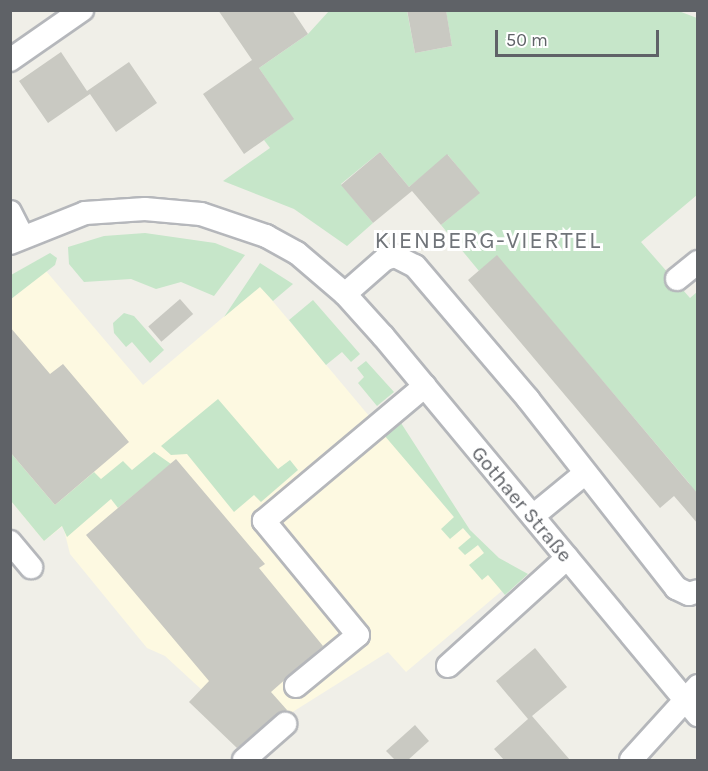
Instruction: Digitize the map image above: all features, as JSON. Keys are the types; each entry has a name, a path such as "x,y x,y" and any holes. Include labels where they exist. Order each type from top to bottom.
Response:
{"street":[{"path":"10,60 82,10"},
{"name":"Gothaer Straße","path":"16,239 86,213 145,209 201,214 266,236 312,265 345,294 425,386 567,558 692,700"},
{"path":"10,212 16,239"},
{"path":"345,294 385,259 395,256 415,266 528,399 583,475 676,588 693,592"},
{"path":"677,279 698,262"},
{"path":"296,686 358,635 264,521 425,386"},
{"path":"533,516 583,475"},
{"path":"10,542 31,567"},
{"path":"448,666 567,558"},
{"path":"631,760 692,700"},
{"path":"243,760 285,724"}],"shaded area":[{"path":"46,271 143,385 260,286 510,584 406,672 388,652 253,737 165,656 147,648 70,554 63,526 44,541 11,501 10,300"}],"green space":[{"path":"676,10 697,18 697,195 641,242 690,298 697,292 697,502 689,483 497,256 479,271 441,225 479,193 448,155 409,187 380,152 341,184 373,223 347,246 294,209 223,181 270,148 264,140 293,119 259,68 308,34 329,11 407,11 415,53 452,46 446,11"},
{"path":"145,233 215,243 245,255 214,296 181,282 156,289 131,279 84,282 69,264 68,247 104,236"},
{"path":"50,253 57,258 55,265 11,299 11,275"},
{"path":"260,263 293,284 273,301 260,287 224,317"},
{"path":"313,300 360,354 351,362 342,352 326,365 289,320"},
{"path":"124,313 134,316 164,350 150,363 132,342 126,347 114,333 113,323"},
{"path":"366,361 394,392 377,406 358,383 364,377 357,368"},
{"path":"218,399 278,469 290,460 298,470 261,502 254,495 234,512 187,454 171,455 161,446"},
{"path":"401,423 470,530 499,558 528,574 505,595 488,575 482,580 469,565 484,553 478,545 465,555 458,548 471,537 463,528 450,539 441,529 454,517 384,435"},
{"path":"10,452 55,505 94,472 101,479 123,461 132,470 154,452 171,464 118,508 111,499 67,537 62,526 44,541 11,501"}],"building":[{"path":"218,10 292,10 308,34 259,68 294,119 244,154 203,94 252,60"},
{"path":"407,10 446,10 452,46 415,53"},
{"path":"61,52 87,91 129,62 157,103 116,132 90,94 48,123 19,81"},
{"path":"380,152 409,187 447,154 480,193 441,225 412,191 373,223 341,185"},
{"path":"497,255 698,494 698,524 674,496 660,508 468,280"},
{"path":"180,299 193,314 161,342 148,327"},
{"path":"10,327 50,374 63,364 129,442 55,505 10,452"},
{"path":"176,459 265,564 259,568 323,646 271,692 287,710 237,748 189,702 209,681 86,535"},
{"path":"535,648 567,687 532,716 570,760 504,760 494,749 528,719 496,681"},
{"path":"415,725 429,741 408,760 395,760 386,751"}],"district":[{"name":"KIENBERG-VIERTEL","path":"488,241"}]}
